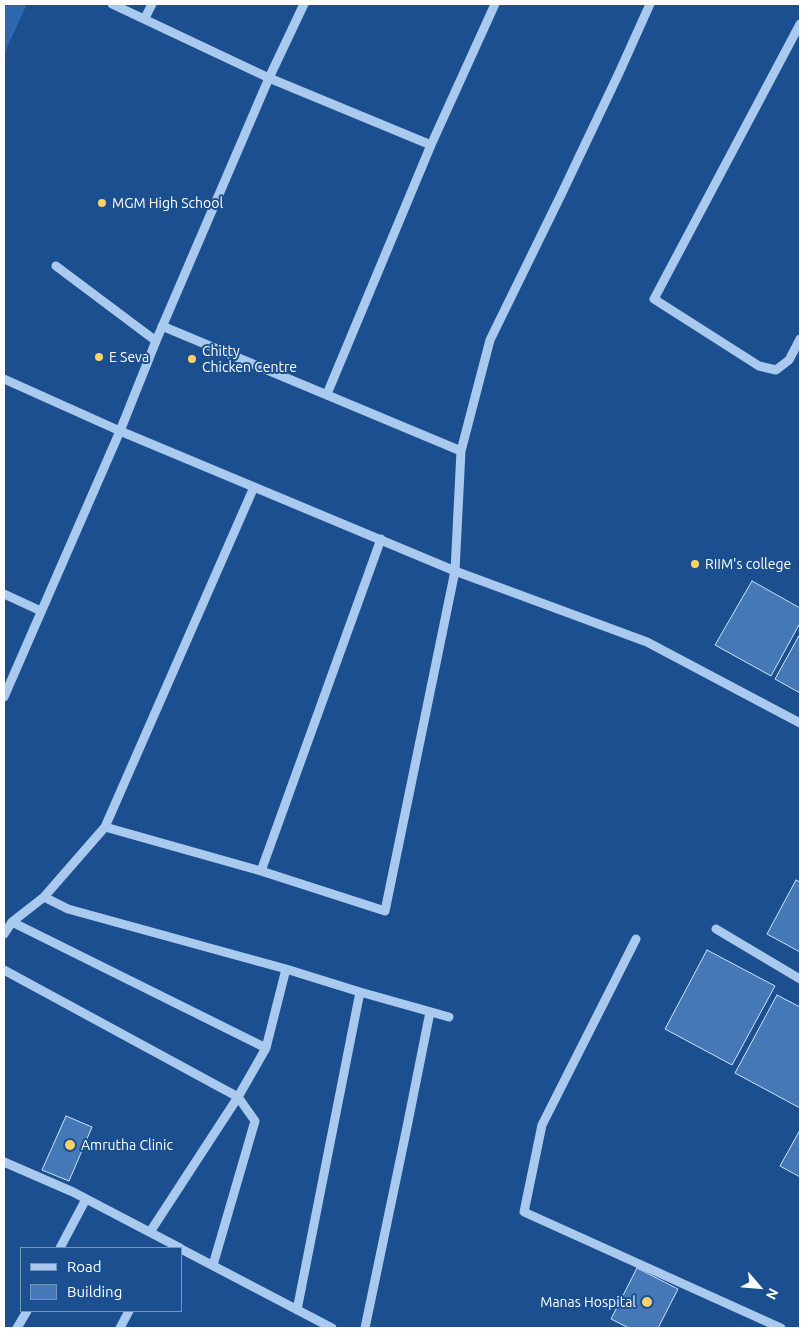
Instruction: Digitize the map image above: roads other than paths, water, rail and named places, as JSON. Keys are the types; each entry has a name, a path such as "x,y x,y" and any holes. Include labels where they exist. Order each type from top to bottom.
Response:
{"street":[{"path":"112,4 269,78 432,145"},
{"path":"145,18 152,4"},
{"path":"4,696 120,431 162,326 269,78 304,4"},
{"path":"327,394 432,145 495,4"},
{"path":"105,827 385,910 455,571 460,450 490,340 565,187 650,4"},
{"path":"800,24 654,299 759,366 776,370 789,360 800,340"},
{"path":"56,266 156,342"},
{"path":"162,326 460,450"},
{"path":"4,379 120,431 455,571 646,642 800,723"},
{"path":"4,934 12,922 44,897 105,827 254,487"},
{"path":"261,872 380,540"},
{"path":"4,594 41,610"},
{"path":"44,897 68,909 286,969 449,1017"},
{"path":"12,922 266,1048"},
{"path":"716,929 800,978"},
{"path":"636,939 542,1125 524,1212 781,1328"},
{"path":"150,1232 238,1097 266,1048 286,969"},
{"path":"4,970 238,1097 255,1121 213,1265"},
{"path":"297,1310 360,992"},
{"path":"365,1328 430,1012"},
{"path":"4,1162 86,1199 150,1232 164,1245"},
{"path":"61,1247 86,1199"},
{"path":"182,1250 332,1328"},
{"path":"17,1328 26,1312"},
{"path":"120,1328 128,1312"}],"place":[{"name":"MGM High School","path":"102,203"},
{"name":"E Seva","path":"99,357"},
{"name":"Chitty Chicken Centre","path":"192,359"},
{"name":"RIIM's college","path":"695,564"},
{"name":"Amrutha Clinic","path":"70,1145"},
{"name":"Manas Hospital","path":"647,1302"}]}
